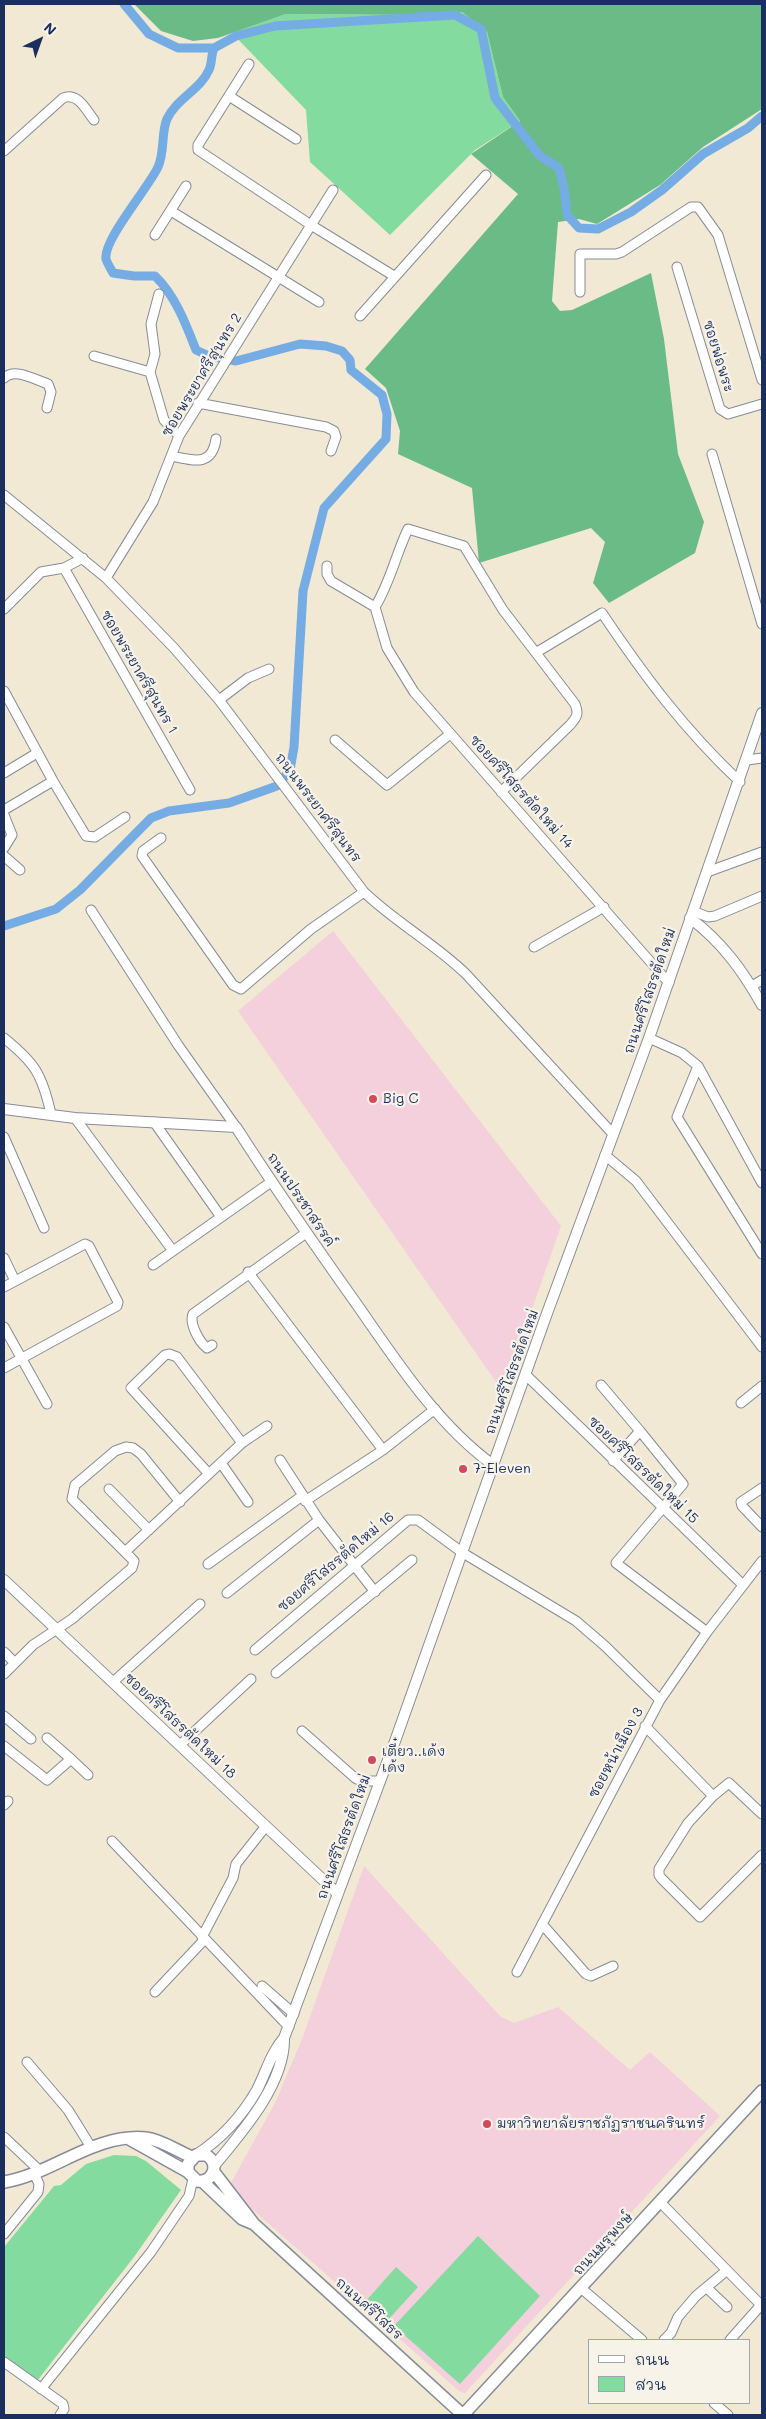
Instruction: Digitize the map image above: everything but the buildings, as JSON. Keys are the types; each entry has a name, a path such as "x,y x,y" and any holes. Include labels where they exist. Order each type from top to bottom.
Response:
{"main road":[{"name":"ถนนมรุพงษ์","path":"463,2415 661,2203 762,2091"},
{"path":"4,2182 37,2172 91,2147 128,2138 154,2140 194,2156 206,2155 213,2161 214,2169 211,2177 194,2177 188,2164 194,2156"},
{"name":"ถนนศรีโสธร","path":"128,2138 194,2177 242,2219 254,2224"},
{"name":"ถนนศรีโสธร","path":"214,2169 254,2224 463,2415"}],"street":[{"path":"249,64 198,145 198,150 311,225 394,276"},
{"path":"4,151 36,121 69,96 75,97 94,120"},
{"path":"229,96 296,139"},
{"path":"360,316 486,175"},
{"path":"154,235 186,186"},
{"name":"ซอยพระยาศรีสุนทร 2","path":"106,578 153,502 179,436 198,403 332,190"},
{"path":"580,292 580,254 616,254 630,248 691,208 698,208 718,234 762,380"},
{"path":"171,211 319,302"},
{"name":"ซอยพ่อพระ","path":"677,267 720,409 728,414 762,404"},
{"path":"159,294 151,324 155,354 150,372 164,420 179,436"},
{"path":"94,356 150,372"},
{"path":"4,378 8,374 17,373 48,384 51,392 47,408"},
{"path":"198,403 326,427 334,431 336,438 331,451"},
{"path":"171,456 193,460 204,459 214,451 216,440"},
{"path":"712,454 762,624"},
{"name":"ถนนพระยาศรีสุนทร","path":"4,495 106,578 150,622 219,700 364,892 382,909 446,955 466,974 613,1134"},
{"path":"327,566 327,574 331,581 375,607 385,590 395,558 408,529 464,546 504,610 575,704 578,712 576,718 501,792"},
{"path":"4,609 41,572 64,568 83,558"},
{"name":"ซอยพระยาศรีสุนทร 1","path":"64,568 190,790"},
{"name":"ซอยศรีโสธรตัดใหม่ 14","path":"375,607 381,632 398,669 414,692 669,982"},
{"path":"536,652 602,613 649,682 681,722 704,748 740,782"},
{"path":"219,700 248,678 269,669"},
{"path":"4,691 37,753 86,836 95,837 126,817"},
{"name":"ถนนศรีโสธรตัดใหม่","path":"194,2156 223,2134 256,2091 276,2048 284,2038 294,2014 649,1038 748,760 762,713"},
{"path":"335,740 387,786 450,734"},
{"path":"4,773 37,753"},
{"path":"748,760 762,758"},
{"path":"4,810 53,781"},
{"path":"4,814 12,835 4,848"},
{"path":"161,838 143,851 142,856 233,985 241,989 311,929 364,892"},
{"path":"707,872 762,852"},
{"path":"4,856 20,870"},
{"path":"692,915 715,916 762,896"},
{"path":"534,947 604,907"},
{"path":"91,910 178,1045 236,1127"},
{"path":"692,915 719,942 752,986 762,1005"},
{"path":"752,986 762,980"},
{"path":"4,1038 37,1070 43,1082 51,1114"},
{"path":"649,1038 682,1053 698,1066 762,1183"},
{"path":"698,1066 676,1116 762,1254"},
{"path":"4,1109 74,1118 236,1127"},
{"path":"74,1118 173,1251"},
{"path":"154,1122 222,1217"},
{"name":"ถนนประชาสรรค์","path":"236,1127 306,1233 398,1362 435,1409 465,1442 493,1464"},
{"path":"4,1137 44,1228"},
{"path":"605,1155 636,1181 762,1347"},
{"path":"154,1265 271,1182"},
{"path":"212,1345 207,1348 202,1344 192,1322 193,1314 248,1272 306,1233"},
{"path":"4,1287 85,1244 89,1246 118,1299 116,1306 4,1368"},
{"path":"4,1258 15,1281"},
{"path":"248,1272 382,1450"},
{"path":"4,1327 47,1404"},
{"path":"209,1474 131,1388 165,1355 169,1354 177,1357 242,1443"},
{"name":"ซอยศรีโสธรตัดใหม่ 15","path":"526,1375 742,1584"},
{"path":"602,1385 683,1484 616,1564 707,1632"},
{"path":"741,1403 762,1386"},
{"path":"208,1564 304,1498 382,1450 435,1409"},
{"path":"126,1552 242,1443 267,1426"},
{"path":"613,1461 640,1432"},
{"path":"4,1674 33,1645 57,1630 132,1568 134,1562 126,1552 72,1499 75,1485 116,1451 133,1448 141,1454 180,1502"},
{"path":"280,1460 318,1520 375,1592"},
{"path":"221,1463 248,1502"},
{"path":"762,1488 742,1502 742,1506 762,1527"},
{"path":"109,1490 149,1530"},
{"name":"ซอยศรีโสธรตัดใหม่ 16","path":"254,1650 408,1520 413,1518 418,1520 463,1553"},
{"path":"227,1592 318,1520"},
{"path":"463,1553 576,1621 605,1646 660,1700"},
{"path":"276,1672 412,1560"},
{"name":"ซอยหน้าเมือง 3","path":"518,1972 660,1700 742,1584 762,1561"},
{"name":"ซอยศรีโสธรตัดใหม่ 18","path":"4,1580 337,1893"},
{"path":"112,1682 200,1604"},
{"path":"4,1652 14,1662"},
{"path":"180,1745 251,1679"},
{"path":"4,1716 31,1739"},
{"path":"645,1726 712,1796"},
{"path":"302,1731 355,1778 379,1781"},
{"path":"47,1738 88,1775"},
{"path":"4,1746 47,1780 71,1759"},
{"path":"762,1814 728,1783 712,1796 684,1829 659,1869 659,1875 700,1917 762,1855"},
{"path":"155,1992 203,1938 233,1878 239,1858 266,1826"},
{"path":"112,1841 288,2027"},
{"path":"542,1924 586,1974 591,1976 614,1966"},
{"path":"262,1986 294,2014"},
{"name":"ถนนศรีโสธรตัดใหม่","path":"214,2169 252,2121 263,2102 285,2051 284,2038"},
{"path":"27,2062 68,2110 91,2147"},
{"path":"4,2137 37,2172 39,2184 38,2192 4,2234"},
{"path":"41,2389 151,2252 189,2196 194,2177"},
{"path":"661,2203 726,2272 762,2306 731,2339"},
{"path":"665,2339 671,2333 678,2317 696,2296 726,2272"},
{"path":"582,2288 641,2339"},
{"path":"707,2288 728,2307"},
{"path":"4,2362 63,2404 64,2409 60,2415"},
{"path":"715,2404 728,2415"}],"shaded area":[{"path":"333,931 561,1226 503,1392 238,1011"},
{"name":"มหาวิทยาลัยราชภัฏราชนครินทร์","path":"364,1866 501,2017 514,2023 558,2007 630,2070 650,2052 720,2116 465,2393 459,2391 228,2188 275,2103 302,2039"}],"green space":[{"path":"134,4 762,4 762,109 703,147 660,185 597,224 579,219 558,222 552,301 560,311 572,310 651,273 664,339 678,454 704,522 695,553 609,603 593,583 605,542 591,528 479,563 472,488 398,454 400,431 386,388 365,369 518,194 471,154 520,121 503,97 487,32 462,12 421,15 286,14 218,38 193,41 161,31"},
{"path":"462,12 487,32 503,97 520,121 475,150 390,235 310,162 306,110 232,33 286,14 421,15"},
{"path":"114,2155 136,2156 146,2161 181,2190 134,2257 37,2381 4,2356 4,2247 54,2186 61,2185 86,2164"},
{"path":"478,2236 540,2296 460,2384 394,2326"},
{"path":"396,2267 418,2287 387,2321 365,2302"}],"waterway":[{"path":"124,4 149,34 178,48 214,48"},
{"path":"4,926 56,909 80,890 151,818 169,811 229,803 277,786 290,770 294,747 303,591 324,508 386,439 387,414 382,395 351,370 350,360 342,351 326,346 300,344 236,361 209,356 196,350 174,301 155,276 113,273 107,262 107,250 112,239 158,167 162,155 167,119 177,105 205,77 210,68 214,48 236,36 275,26 455,15 481,29 495,98 539,155 559,168 564,188 567,215 579,228 598,229 631,212 662,190 703,154 748,128 762,116"}],"place":[{"name":"Big C","path":"373,1099"},
{"name":"7-Eleven","path":"463,1469"},
{"name":"เตี๋ยว..เด้ง เด้ง","path":"372,1760"},
{"name":"มหาวิทยาลัยราชภัฏราชนครินทร์","path":"487,2124"}]}
